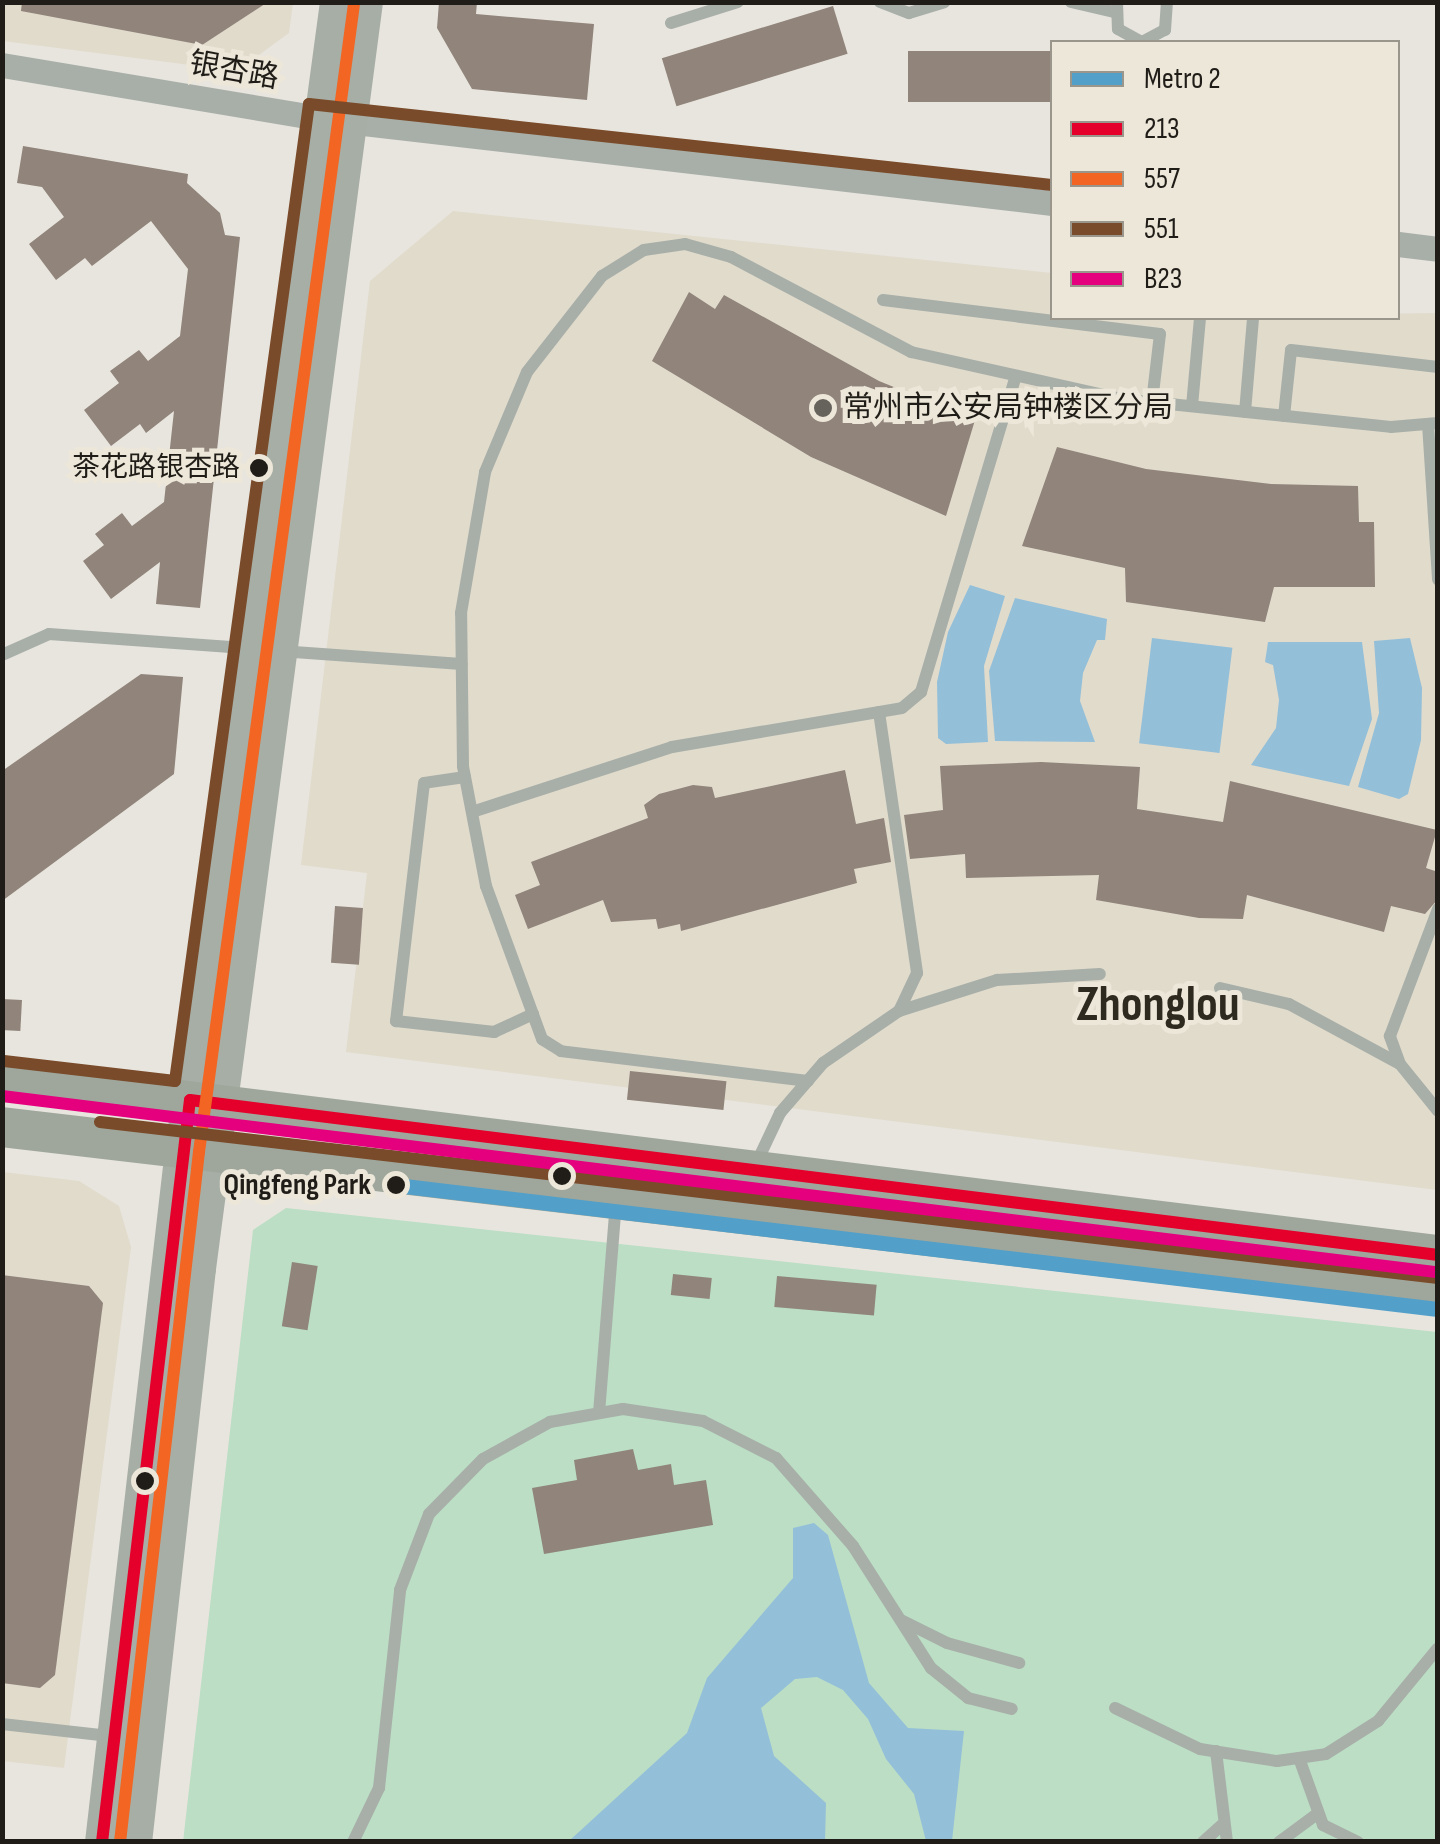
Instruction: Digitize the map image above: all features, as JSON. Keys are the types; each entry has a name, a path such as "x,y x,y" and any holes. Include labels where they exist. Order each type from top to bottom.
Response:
{"main road":[{"path":"102,1842 206,1103 334,119 337,2"},
{"path":"334,119 365,2"},
{"path":"2,1078 1438,1255"},
{"path":"2,1127 1438,1296"},
{"path":"134,1842 198,1152"}],"street":[{"name":"银杏路","path":"2,64 334,119 1050,203"},
{"path":"1400,244 1438,249"}],"lane":[{"path":"671,23 738,2"},
{"path":"880,2 909,13 944,2"},
{"path":"1071,2 1115,7 1124,36 1135,40"},
{"path":"1153,40 1169,22 1167,2"},
{"path":"808,1081 562,1051 542,1039 486,886 465,777 462,664 462,613 485,472 527,372 602,276 644,250 685,244 731,257 911,352 1152,402 1284,416 1433,423 1438,580"},
{"path":"883,300 1160,334 1152,402"},
{"path":"1192,406 1200,320"},
{"path":"1246,412 1254,320"},
{"path":"1284,416 1291,350 1438,366"},
{"path":"472,812 672,747 902,708 922,692 1016,376"},
{"path":"2,655 49,634 462,664"},
{"path":"879,712 917,973 899,1011"},
{"path":"465,777 424,783 396,1021 494,1032 533,1014"},
{"path":"1438,909 1390,1036 1400,1064 1438,1112"},
{"path":"752,1171 780,1113 808,1081 899,1011 997,980 1100,974"},
{"path":"1220,988 1289,1004 1400,1064"},
{"path":"599,1413 616,1200"},
{"path":"353,1842 379,1788 400,1590 429,1514 482,1459 550,1422 623,1409 702,1421 776,1458 852,1546 943,1678 968,1698 1012,1709"},
{"path":"900,1620 946,1643 1019,1663"},
{"path":"1115,1708 1216,1751 1278,1762 1326,1754 1378,1721 1438,1648"},
{"path":"2,1724 114,1737"},
{"path":"1216,1751 1226,1842"},
{"path":"1299,1758 1323,1826 1358,1842"},
{"path":"1279,1842 1317,1814"},
{"path":"1203,1842 1222,1825"}],"shaded area":[{"path":"3,3 293,3 289,33 237,71 3,41"},
{"path":"453,211 1050,273 1050,320 1400,320 1400,313 1437,313 1437,1190 346,1052 367,873 301,865 370,281"},
{"path":"3,1172 79,1181 119,1206 131,1247 64,1768 3,1761"}],"green space":[{"name":"Qingfeng Park","path":"286,1208 1437,1332 1437,1841 183,1842 253,1230"}],"water":[{"path":"970,585 1005,596 984,666 988,742 946,744 938,738 937,682 948,632"},
{"path":"1015,598 1107,619 1105,640 1097,640 1083,673 1080,701 1095,742 995,741 989,671"},
{"path":"1152,638 1232,648 1219,753 1139,743"},
{"path":"1410,638 1422,688 1421,740 1408,794 1399,799 1358,787 1379,713 1374,641"},
{"path":"1268,642 1362,642 1372,719 1349,786 1251,765 1276,728 1279,700 1273,665 1265,662"},
{"path":"814,1523 828,1535 869,1683 908,1728 964,1731 952,1841 926,1841 914,1794 886,1759 868,1719 843,1690 817,1677 795,1679 761,1708 774,1756 826,1803 825,1841 569,1841 687,1733 707,1678 793,1578 793,1528"}],"building":[{"path":"22,2 268,2 202,45 21,11"},
{"path":"439,2 477,2 476,14 594,24 587,100 472,89 437,28"},
{"path":"833,6 848,54 676,106 662,58"},
{"path":"908,51 1050,51 1050,102 908,102"},
{"path":"23,146 188,174 187,183 220,213 225,235 240,237 200,608 156,604 160,562 111,599 83,561 104,545 95,534 122,513 132,526 164,502 174,411 146,433 140,424 111,446 84,410 119,383 110,371 139,350 148,361 180,336 188,269 151,221 92,266 85,258 56,280 29,244 64,217 42,187 17,183"},
{"path":"689,292 715,309 724,295 879,381 975,420 946,516 811,457 652,361"},
{"path":"1057,447 1146,469 1271,484 1358,486 1359,522 1374,522 1375,587 1274,587 1265,622 1126,602 1125,568 1022,546"},
{"path":"141,674 183,677 174,774 2,901 2,771"},
{"path":"1041,762 1140,767 1137,809 1223,822 1230,781 1437,830 1426,868 1438,872 1438,899 1425,914 1391,906 1384,932 1247,895 1243,919 1199,918 1096,900 1099,875 966,878 965,854 910,859 904,815 943,810 940,766"},
{"path":"845,770 856,824 884,818 891,862 854,869 857,883 681,931 680,924 658,929 656,919 611,922 603,900 528,929 515,895 540,885 531,862 648,818 644,805 659,794 693,785 712,787 715,798"},
{"path":"335,906 363,908 359,965 331,963"},
{"path":"2,999 22,1000 20,1031 2,1030"},
{"path":"630,1071 726,1081 723,1110 627,1100"},
{"path":"292,1262 318,1266 308,1330 282,1326"},
{"path":"673,1274 712,1278 710,1299 671,1295"},
{"path":"2,1275 89,1286 103,1303 55,1675 40,1688 2,1683"},
{"path":"777,1276 877,1285 874,1316 774,1307"},
{"path":"633,1449 638,1470 671,1464 674,1485 706,1480 713,1525 544,1554 532,1488 577,1480 574,1460"}],"metro line":[{"name":"2","path":"396,1185 1438,1309"}],"transit line":[{"name":"557","path":"120,1842 199,1152 354,4"},
{"name":"551","path":"4,1061 175,1081 309,104 1050,185"},
{"name":"B23","path":"2,1096 1436,1272"},
{"name":"213","path":"102,1842 190,1100 1438,1255"},
{"name":"551","path":"100,1122 1438,1278"}],"place":[{"name":"常州市公安局钟楼区分局","path":"823,408"},
{"name":"茶花路银杏路","path":"259,468"},
{"name":"Qingfeng Park","path":"396,1185"}],"district":[{"name":"Zhonglou","path":"1158,1006"}]}
